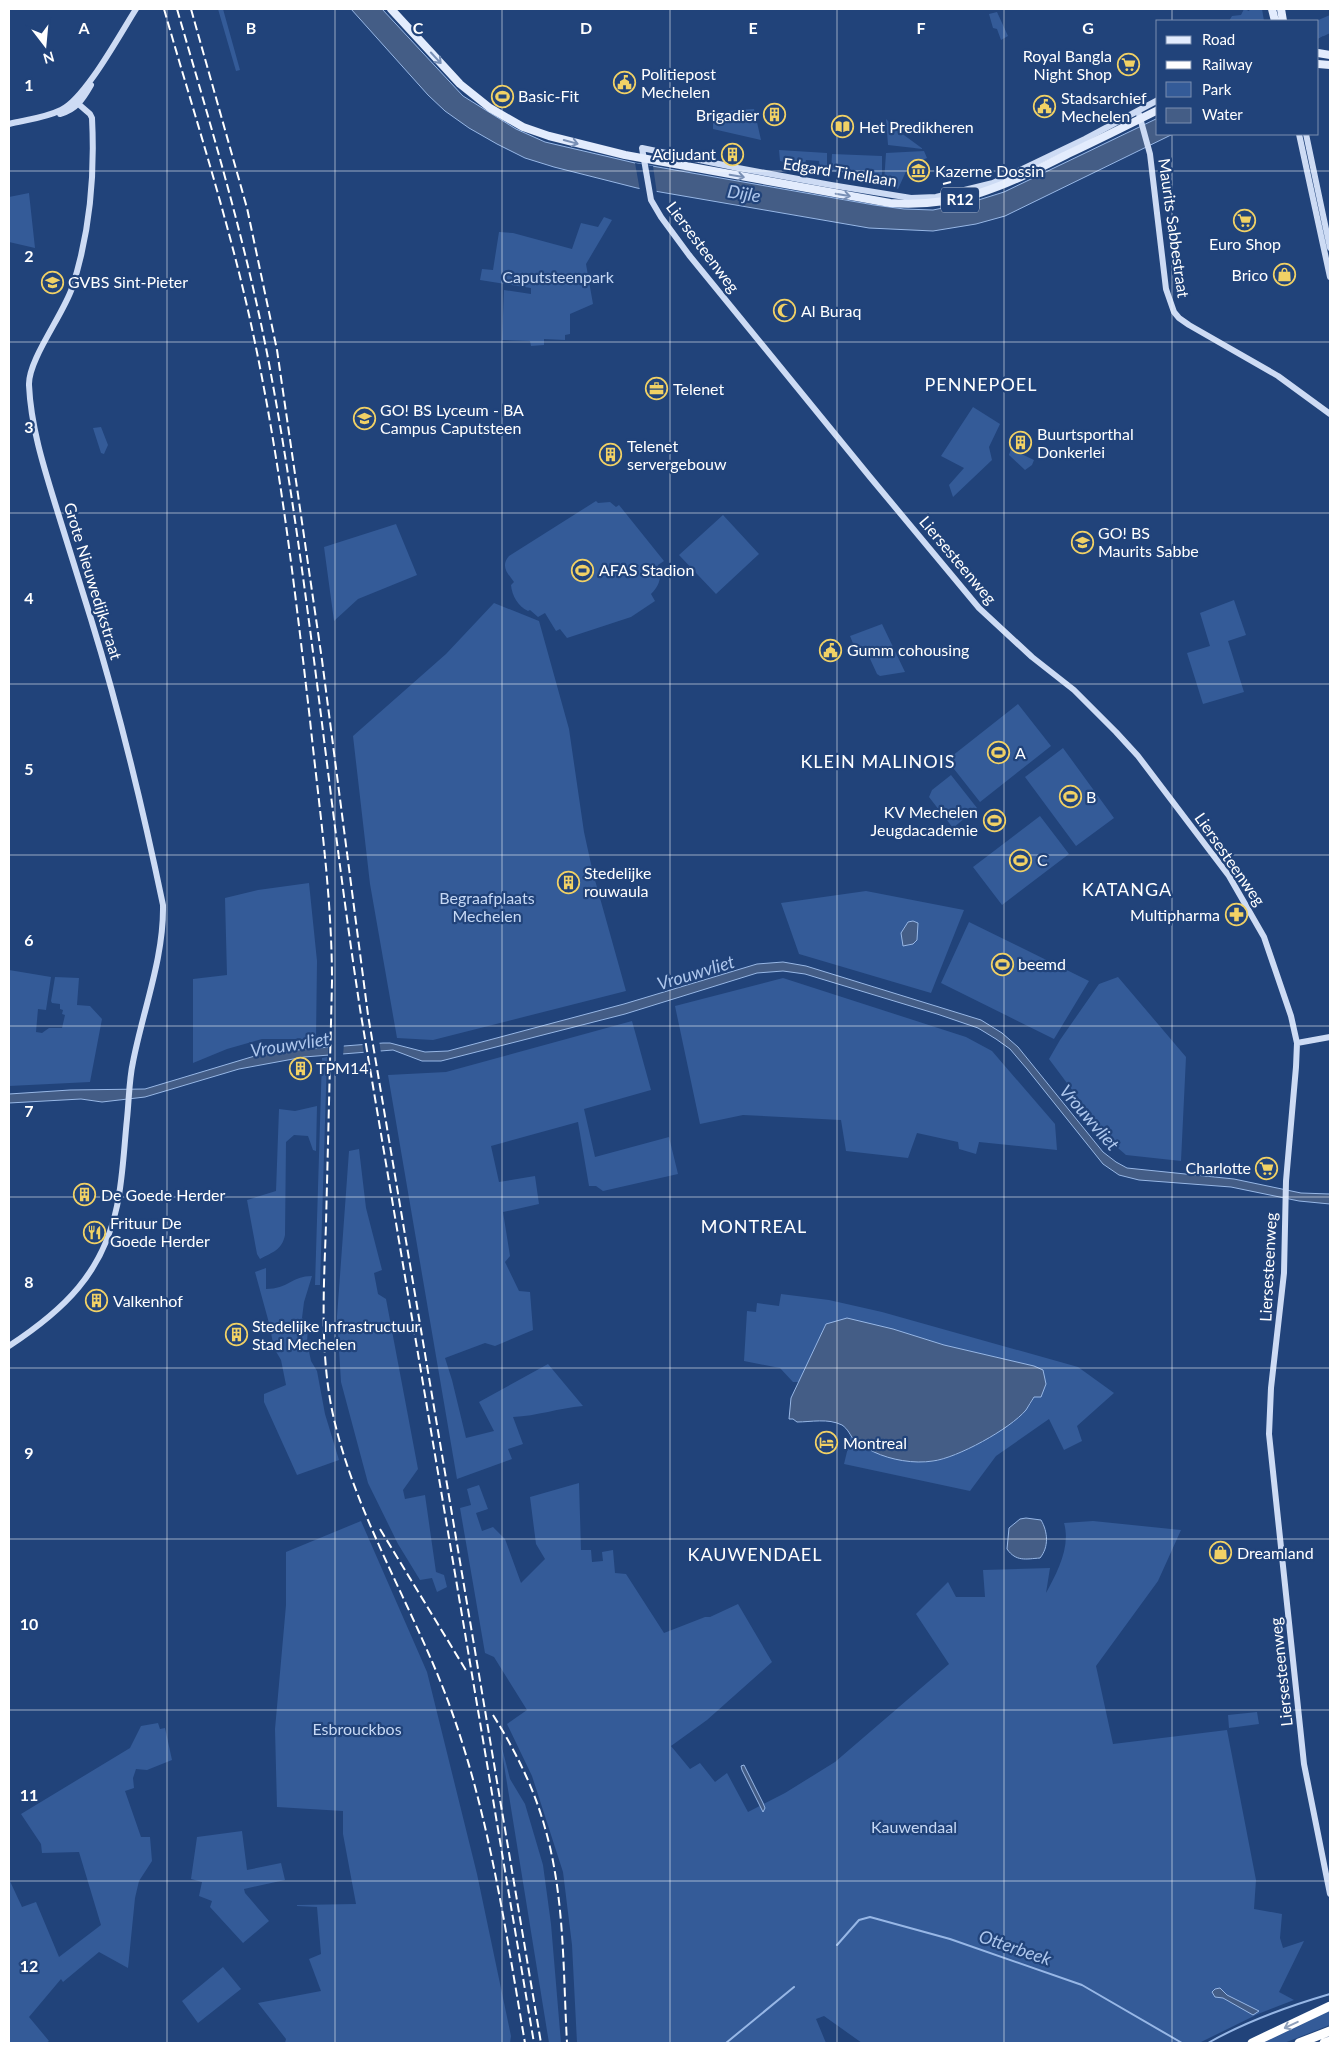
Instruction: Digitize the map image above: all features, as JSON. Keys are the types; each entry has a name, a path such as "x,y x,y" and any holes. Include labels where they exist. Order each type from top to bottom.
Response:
{"highway":[{"path":"1252,2043 1330,2006"},
{"path":"1299,2043 1330,2031"},
{"path":"1324,2043 1330,2041"}],"main road":[{"path":"129,20 130,9"},
{"path":"9,124 60,111 77,103 136,9"},
{"name":"R12","path":"391,9 460,84 478,100 504,117 549,136 644,161"},
{"name":"R12","path":"1140,118 1156,102"},
{"name":"Grote Nieuwedijkstraat","path":"9,1346 37,1327 67,1301 86,1278 105,1243 117,1206 132,1064 157,960 163,924 163,905 144,814 103,660 44,470 34,428 29,383 34,366 64,309 72,288 91,204 94,154 92,118 77,103"},
{"name":"R12","path":"1140,118 1156,111"},
{"name":"Edgard Tinellaan","path":"644,161 872,200 927,204 968,198 1007,185 1140,118"},
{"name":"Edgard Tinellaan","path":"642,148 800,180 924,198 958,193 993,183 1140,118"},
{"name":"Maurits Sabbestraat","path":"1140,118 1149,148 1166,288 1174,312 1178,318 1189,325 1278,376 1330,414"},
{"path":"1299,135 1330,277"},
{"path":"1306,135 1330,248"},
{"name":"Liersesteenweg","path":"642,148 649,193 661,217 699,267 819,412 870,478 979,608 1013,640 1074,690 1138,756 1229,876 1264,937 1291,1016 1296,1043 1296,1067 1285,1204 1284,1280 1271,1388 1269,1434 1304,1764 1330,1894"},
{"path":"1296,1043 1330,1037"}],"green space":[{"path":"218,9 223,9 240,70 236,71"},
{"path":"1244,9 1249,11 1250,9 1262,9 1264,20 1230,20 1232,16 1241,15"},
{"path":"997,12 1008,36 1001,40 997,29 993,28 989,14"},
{"path":"1330,15 1330,33 1319,38 1319,20"},
{"path":"754,109 761,140 713,129 713,112"},
{"path":"886,119 897,130 923,149 888,145"},
{"path":"779,150 827,153 827,171 820,170 819,161 806,160 804,168 780,161"},
{"path":"924,151 927,158 908,167 898,189 884,182 886,153"},
{"path":"832,154 882,156 882,180 831,171"},
{"path":"29,193 35,248 9,242 9,197"},
{"name":"Caputsteenpark","path":"604,217 612,220 586,264 593,304 570,314 570,334 565,335 565,340 544,339 544,345 531,346 530,341 502,340 504,290 531,294 531,288 480,280 482,269 493,270 499,232 513,233 572,249 581,223 598,227"},
{"path":"973,407 1000,424 989,447 992,460 953,497 949,485 964,468 941,456"},
{"path":"101,427 108,445 104,454 101,453 93,428"},
{"path":"1011,449 1034,460 1032,465 1025,470 1009,455"},
{"name":"AFAS Stadion","path":"596,501 598,503 610,502 616,507 619,505 664,561 658,565 659,581 651,594 655,601 631,617 567,638 560,629 556,631 545,613 538,617 518,603 514,597 511,585 514,582 506,570 505,563 509,556"},
{"path":"723,515 759,554 716,594 679,555"},
{"path":"396,524 417,575 358,599 334,621 324,547"},
{"path":"1234,600 1246,635 1228,641 1244,692 1203,704 1187,653 1210,646 1200,613"},
{"name":"Begraafplaats Mechelen","path":"494,603 539,621 569,729 584,832 593,873 626,991 433,1040 397,1038 370,884 353,736 446,654"},
{"path":"882,624 905,672 880,676 877,674 866,650 857,653 850,636"},
{"name":"A","path":"1018,704 1051,746 980,802 947,760"},
{"name":"B","path":"1063,748 1114,818 1076,846 1025,777"},
{"path":"951,775 977,808 953,828 929,797 932,790"},
{"name":"C","path":"1040,816 1069,854 1002,905 973,867"},
{"path":"309,883 317,961 316,1039 262,1039 227,1049 193,1063 193,979 227,975 225,898 258,890"},
{"path":"866,891 964,910 931,993 799,954 781,903"},
{"name":"beemd","path":"969,922 1089,981 1054,1039 941,983"},
{"path":"9,970 51,977 46,1010 38,1009 36,1032 42,1033 49,1028 62,1028 65,1015 62,1014 63,1010 60,1009 60,1004 52,1003 51,1001 55,977 79,978 77,1005 90,1006 102,1019 90,1082 9,1086"},
{"path":"1118,977 1186,1057 1181,1161 1126,1155 1111,1142 1049,1059 1099,984"},
{"path":"783,978 966,1037 992,1051 1055,1124 1057,1150 979,1142 976,1154 959,1149 958,1142 917,1133 908,1158 846,1151 841,1120 743,1115 700,1124 675,1006"},
{"path":"632,1021 651,1090 584,1109 595,1157 669,1137 678,1174 603,1191 596,1186 589,1186 578,1122 491,1146 499,1182 535,1176 539,1204 503,1212 510,1256 505,1262 519,1291 530,1292 533,1330 495,1346 485,1343 445,1358 466,1438 494,1431 479,1402 548,1364 583,1406 513,1417 523,1444 508,1449 512,1459 457,1479 388,1075 446,1072"},
{"path":"327,1057 320,1285 315,1285 322,1058"},
{"path":"317,1106 316,1151 313,1150 308,1136 294,1135 286,1142 284,1240 273,1252 260,1259 257,1254 247,1200 276,1191 279,1109 295,1111"},
{"path":"359,1149 366,1208 382,1270 374,1273 378,1294 386,1299 418,1469 403,1490 405,1499 425,1495 436,1572 444,1575 447,1587 437,1592 432,1578 420,1580 398,1544 368,1483 341,1382 337,1317 349,1151"},
{"path":"266,1268 266,1289 280,1287 299,1278 312,1276 304,1302 302,1318 308,1327 307,1342 311,1361 317,1371 325,1414 339,1460 297,1475 264,1402 264,1394 286,1385 281,1360 274,1348 255,1272"},
{"path":"781,1294 829,1300 882,1312 1078,1367 1114,1393 1077,1426 1082,1441 1064,1450 1049,1419 996,1456 970,1491 844,1464 851,1435 857,1442 868,1448 916,1462 940,1460 971,1447 1004,1428 1029,1407 1035,1393 1034,1366 944,1345 893,1329 826,1324 799,1382 793,1382 780,1368 744,1361 747,1311 756,1312 757,1303 779,1306"},
{"name":"Kauwendaal","path":"579,1483 581,1550 591,1550 592,1562 603,1561 602,1552 613,1550 615,1573 626,1574 664,1633 705,1617 710,1617 738,1604 772,1662 707,1720 671,1746 690,1769 700,1763 715,1782 727,1773 748,1812 785,1793 835,1762 949,1664 916,1614 948,1582 956,1597 985,1597 983,1570 1050,1568 1046,1593 1062,1560 1066,1541 1064,1523 1093,1521 1181,1530 1158,1581 1096,1666 1113,1744 1227,1730 1256,1880 1254,1909 1282,1914 1280,1938 1283,1948 1304,1941 1279,1992 1294,2000 1258,2014 1199,2043 862,2043 824,2016 816,2019 826,2043 577,2043 572,1945 563,1872 532,1776 507,1724 527,1710 494,1657 485,1653 460,1508 471,1505 467,1489 479,1485 488,1509 476,1513 482,1531 493,1527 505,1539 521,1583 545,1559 536,1544 530,1497"},
{"name":"Esbrouckbos","path":"361,1521 427,1672 477,1874 511,2036 510,2043 285,2043 286,2039 258,2003 321,1991 309,1959 321,1954 317,1907 297,1905 356,1904 343,1834 343,1811 277,1807 275,1729 286,1605 286,1552"},
{"path":"1257,1712 1259,1724 1229,1728 1228,1715"},
{"path":"158,1723 160,1729 165,1728 172,1760 147,1770 136,1769 133,1778 134,1788 125,1791 141,1837 150,1837 152,1861 139,1881 135,1898 128,1968 99,1952 63,1982 61,1979 29,2017 49,2041 46,2043 9,2043 9,1879 22,1907 36,1902 59,1957 101,1925 79,1852 42,1853 41,1844 21,1814 130,1748 141,1726"},
{"path":"500,1740 510,1779 525,1804 543,1865 551,1924 561,2043 549,2043"},
{"path":"242,1831 247,1870 281,1863 285,1880 244,1889 245,1893 269,1921 243,1943 210,1907 212,1901 199,1896 202,1882 191,1879 197,1837"},
{"path":"223,1967 241,1989 198,2023 182,2001"},
{"path":"1330,2010 1330,2025 1284,2043 1258,2043"}],"water":[{"name":"Dijle","path":"351,9 382,9 463,96 516,129 545,142 635,163 874,205 933,210 972,202 1004,192 1156,119 1156,135 1171,135 1005,216 976,224 933,231 869,228 637,188 554,167 525,158 469,128 445,111 428,95"},
{"path":"908,922 918,923 917,940 913,944 903,946 901,933"},
{"path":"783,962 806,966 981,1020 1002,1033 1018,1047 1103,1152 1127,1168 1234,1179 1301,1193 1330,1194 1330,1204 1299,1201 1231,1187 1139,1180 1119,1175 1103,1164 1010,1049 978,1028 805,974 783,971 757,973 625,1014 441,1061 422,1061 393,1050 304,1057 239,1069 145,1097 102,1102 81,1099 9,1103 9,1094 70,1090 145,1089 258,1055 305,1049 390,1043 425,1052 448,1051 624,1004 757,964"},
{"path":"847,1318 893,1329 944,1345 1034,1366 1043,1370 1046,1384 1041,1397 1034,1397 1026,1410 1018,1418 996,1434 969,1449 943,1459 926,1462 910,1462 888,1457 858,1443 842,1425 837,1423 825,1421 797,1422 789,1419 791,1398 826,1324"},
{"path":"1020,1519 1041,1520 1045,1529 1046,1544 1040,1558 1018,1558 1007,1549 1009,1528"},
{"path":"744,1765 763,1803 765,1808 763,1812 742,1770 741,1766"},
{"path":"1220,1988 1227,1995 1259,2011 1253,2015 1223,1998 1215,1997 1212,1992"}],"pier":[{"path":"1323,36 1330,41 1330,60 1319,66 1319,38"},
{"path":"635,163 653,166 657,194 640,191"},
{"path":"379,1040 381,1053 364,1055 362,1041"},
{"path":"344,1043 343,1056 328,1057 328,1045"}],"waterway":[{"name":"Otterbeek","path":"837,1945 859,1920 870,1917 950,1939 1082,1985 1182,2043"},
{"name":"Otterbeek","path":"726,2043 794,1987"},
{"name":"Otterbeek","path":"1208,2043 1268,2015 1330,1994"}],"railway":[{"path":"164,9 218,194 247,306 268,409 298,616 330,916 332,982 324,1337 331,1405 340,1443 367,1518 417,1627 448,1701 475,1785 503,1913 525,2043"},
{"path":"177,9 226,180 248,266 282,435 295,518 361,1015 534,2043"},
{"path":"191,9 247,208 277,350 322,660 368,1015 541,2043"},
{"path":"943,184 951,182"},
{"path":"380,1529 467,1672"},
{"path":"493,1715 530,1784 541,1813 552,1854 560,1908 567,2043"}],"place":[{"name":"Royal Bangla Night Shop","path":"1128,65"},
{"name":"Politiepost Mechelen","path":"625,83"},
{"name":"Basic-Fit","path":"502,96"},
{"name":"Stadsarchief Mechelen","path":"1045,107"},
{"name":"Brigadier","path":"775,115"},
{"name":"Het Predikheren","path":"843,127"},
{"name":"Adjudant","path":"732,154"},
{"name":"Kazerne Dossin","path":"919,171"},
{"name":"Euro Shop","path":"1245,220"},
{"name":"Brico","path":"1284,275"},
{"name":"GVBS Sint-Pieter","path":"52,282"},
{"name":"Al Buraq","path":"785,311"},
{"name":"Telenet","path":"657,389"},
{"name":"GO! BS Lyceum - BA Campus Caputsteen","path":"364,419"},
{"name":"Buurtsporthal Donkerlei","path":"1021,443"},
{"name":"Telenet servergebouw","path":"611,455"},
{"name":"GO! BS Maurits Sabbe","path":"1082,542"},
{"name":"AFAS Stadion","path":"583,570"},
{"name":"Gumm cohousing","path":"831,650"},
{"name":"A","path":"999,753"},
{"name":"B","path":"1070,797"},
{"name":"KV Mechelen Jeugdacademie","path":"994,821"},
{"name":"C","path":"1021,860"},
{"name":"Stedelijke rouwaula","path":"568,882"},
{"name":"Multipharma","path":"1236,915"},
{"name":"beemd","path":"1002,964"},
{"name":"TPM14","path":"300,1068"},
{"name":"Charlotte","path":"1267,1168"},
{"name":"De Goede Herder","path":"85,1195"},
{"name":"Frituur De Goede Herder","path":"94,1232"},
{"name":"Valkenhof","path":"97,1301"},
{"name":"Stedelijke Infrastructuur Stad Mechelen","path":"236,1335"},
{"name":"Montreal","path":"827,1443"},
{"name":"Dreamland","path":"1221,1553"}],"district":[{"name":"PENNEPOEL","path":"981,385"},
{"name":"KLEIN MALINOIS","path":"878,762"},
{"name":"KATANGA","path":"1127,890"},
{"name":"MONTREAL","path":"754,1227"},
{"name":"KAUWENDAEL","path":"755,1555"}],"water label":[{"name":"Vrouwvliet","path":"696,973"},
{"name":"Vrouwvliet","path":"290,1045"},
{"name":"Vrouwvliet","path":"1089,1118"}]}
